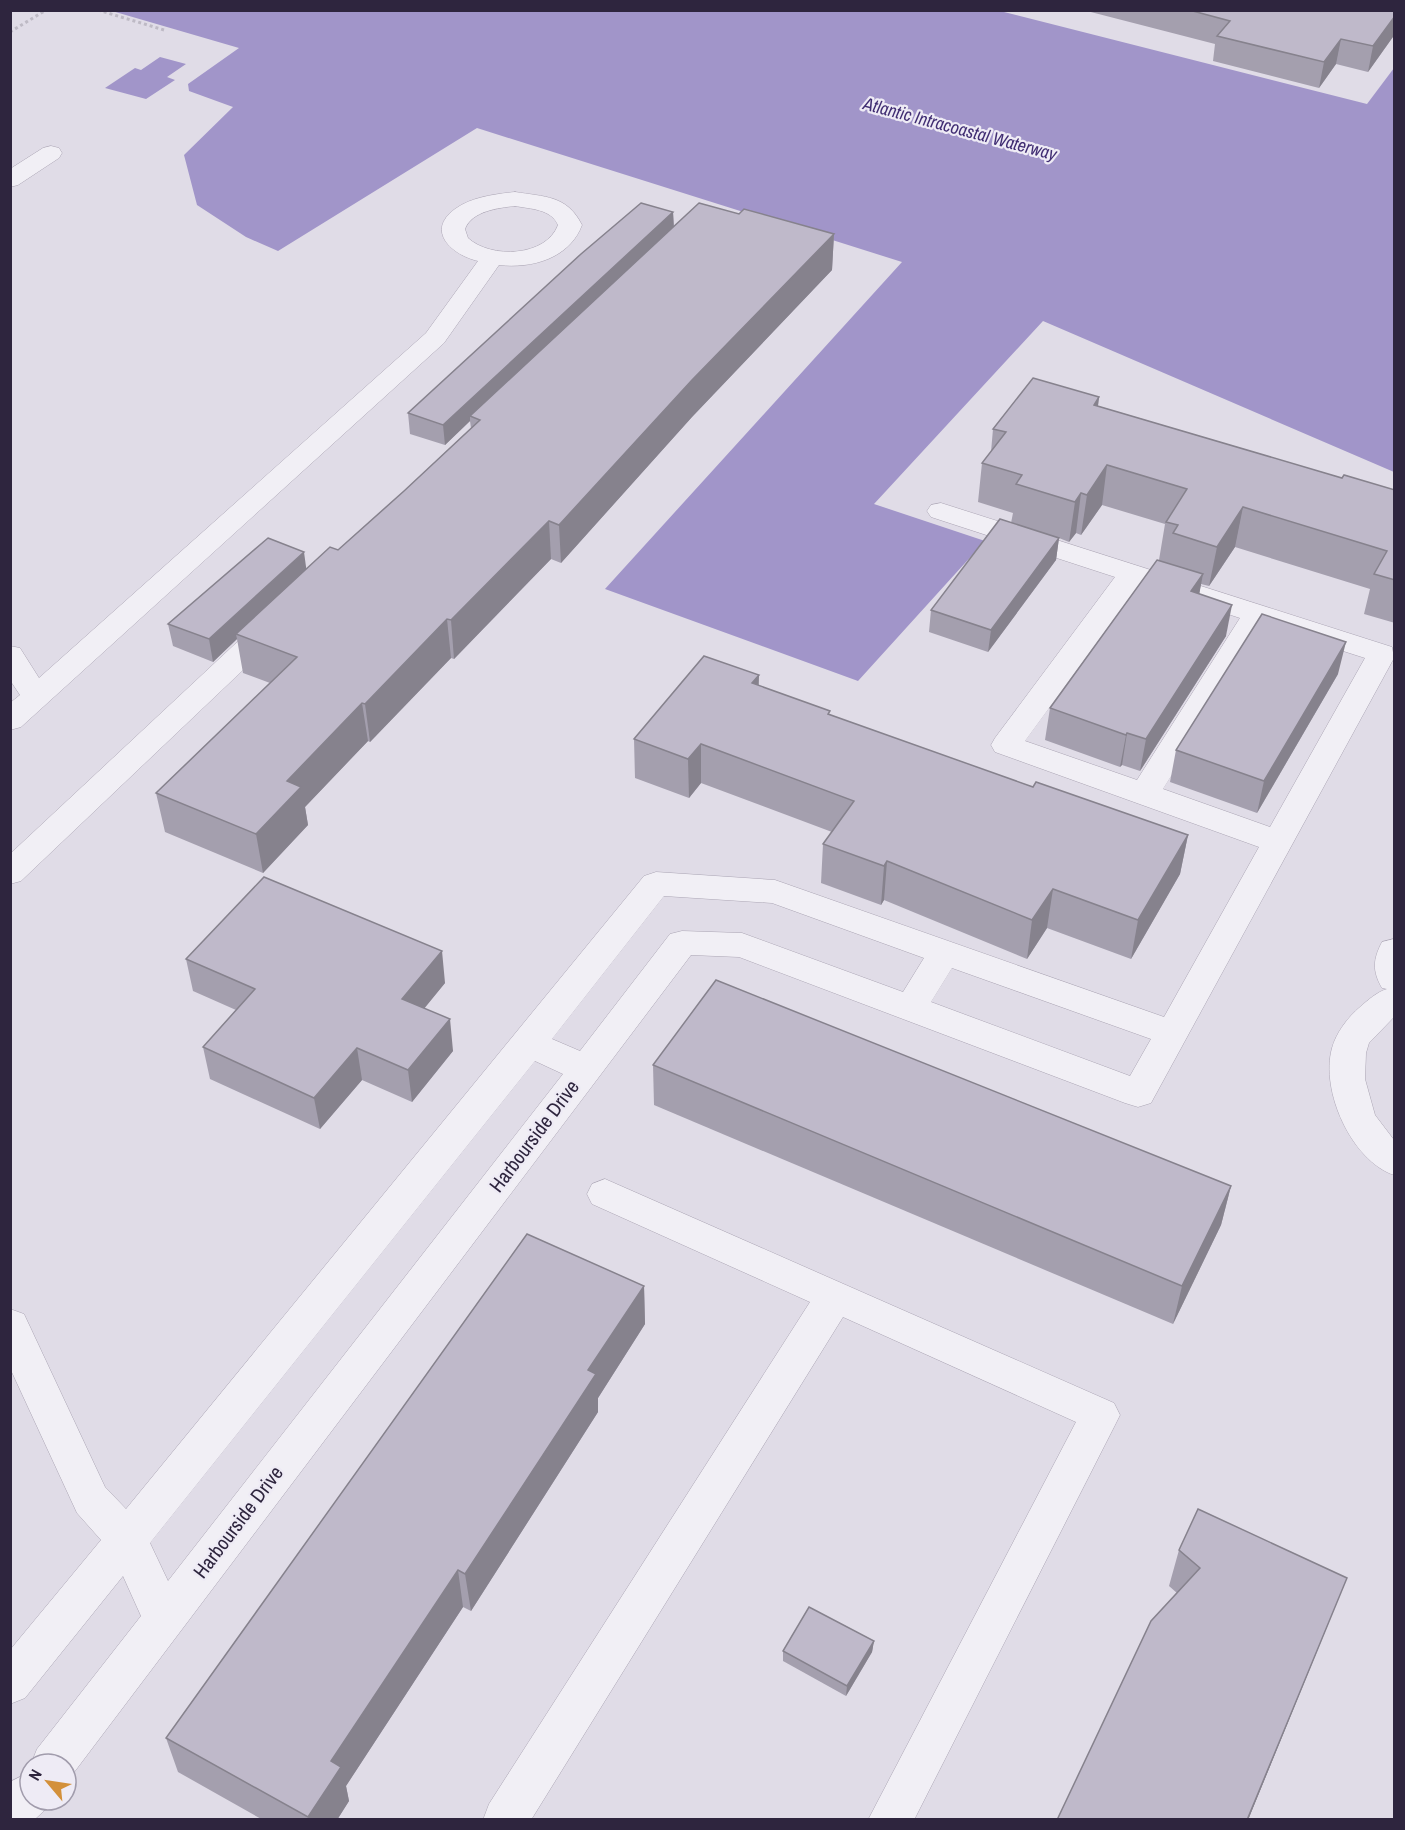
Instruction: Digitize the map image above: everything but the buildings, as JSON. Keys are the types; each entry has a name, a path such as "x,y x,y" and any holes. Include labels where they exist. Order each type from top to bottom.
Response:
{"street":[{"path":"10,180 51,153"},
{"path":"10,720 435,338 492,258"},
{"path":"586,1068 682,943 742,945 1138,1093 1382,654 941,511"},
{"path":"1133,573 1006,745 1278,842"},
{"path":"10,873 296,604"},
{"path":"1144,794 1258,613"},
{"path":"10,655 36,697"},
{"path":"10,1684 530,1044 656,884 775,892 1172,1033"},
{"path":"1395,951 1390,960 1395,980"},
{"path":"910,1008 944,953"},
{"path":"1395,1000 1368,1018 1349,1047 1346,1081 1358,1118 1383,1153 1395,1161"},
{"name":"Harbourside Drive","path":"62,1752 586,1068 530,1044"},
{"path":"605,1194 1100,1415 890,1820"},
{"path":"505,1820 836,1296"},
{"path":"10,1325 91,1500 128,1539 164,1620"}],"path":[{"path":"10,32 46,10"},
{"path":"98,10 164,30"}],"water":[{"name":"Atlantic Intracoastal Waterway","path":"112,11 1000,11 1367,104 1394,68 1394,472 1043,321 874,504 985,541 858,681 605,589 902,262 477,128 278,251 246,237 197,205 184,155 233,107 189,91 188,84 239,48"},
{"path":"160,57 186,64 167,77 175,80 146,99 105,88 135,68 141,70"}]}
